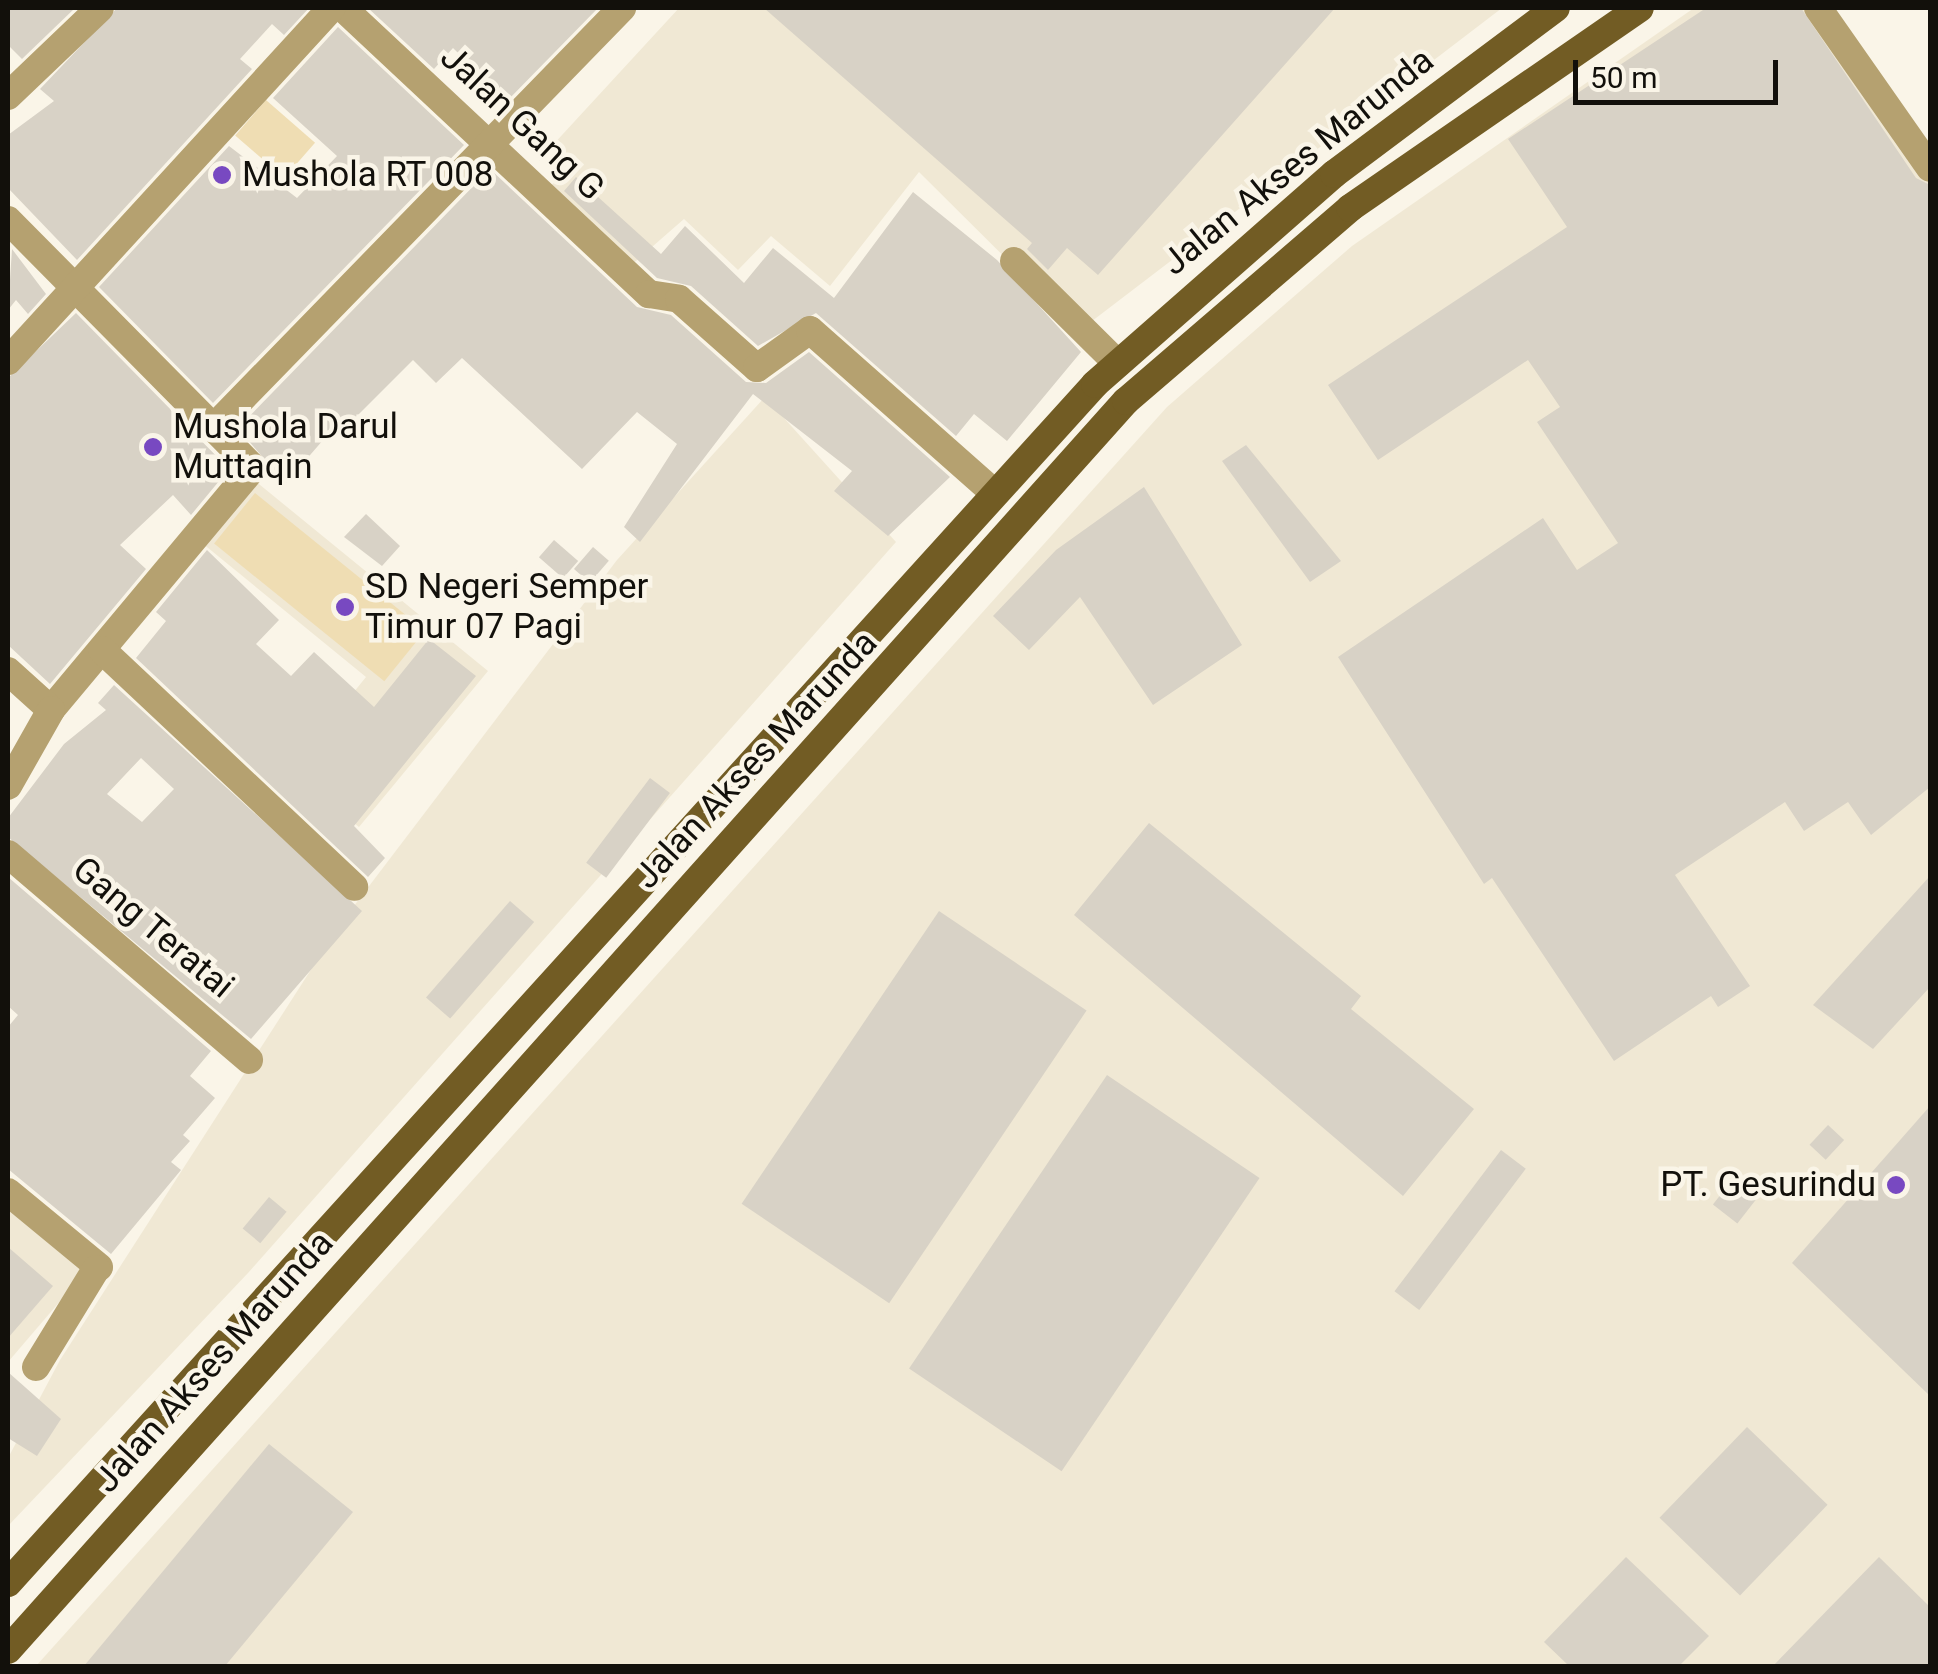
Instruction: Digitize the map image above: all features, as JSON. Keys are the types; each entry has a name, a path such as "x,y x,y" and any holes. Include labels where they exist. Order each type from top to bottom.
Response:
{"main road":[{"name":"Jalan Akses Marunda","path":"8,1583 991,490 1118,364 1334,174 1556,8"},
{"name":"Jalan Akses Marunda","path":"8,1650 1126,400 1350,208 1640,8"}],"street":[{"path":"8,96 100,8"},
{"path":"217,424 486,142 622,8"},
{"path":"1818,8 1930,168"},
{"path":"8,361 146,220 186,158 347,9"},
{"name":"Jalan Gang G","path":"347,9 649,294 679,299 757,368 810,330 991,490"},
{"path":"8,220 74,297 217,424 251,462 252,476 102,650 49,719 8,786"},
{"path":"1014,261 1118,364"},
{"path":"102,650 354,887"},
{"path":"8,671 49,719"},
{"name":"Gang Teratai","path":"8,854 249,1060"},
{"path":"8,1192 98,1268 36,1367"}],"shaded area":[{"path":"679,8 1502,8 1079,331 919,172 830,286 771,236 738,270 684,219 621,274 541,194 564,174 539,160"},
{"path":"1694,8 1824,8 1930,168 1930,1666 36,1666 1167,407 1352,246"},
{"path":"266,100 315,143 284,178 235,135"},
{"path":"765,397 896,542 248,1273 8,1526 8,1458 60,1360 341,923 617,560"},
{"name":"SD Negeri Semper Timur 07 Pagi","path":"254,480 488,671 359,827 290,771 366,677 202,543"},
{"path":"255,493 425,631 384,681 214,544"},
{"path":"8,1194 91,1265 8,1362"}],"building":[{"path":"8,8 75,8 22,59 8,45"},
{"path":"117,8 309,8 284,35 272,24 240,59 252,69 77,260 8,188 8,135 54,101 40,89"},
{"path":"368,8 598,8 507,101 453,48 434,69"},
{"path":"764,8 1335,8 1098,275 1067,248 1048,270 1027,249 1032,243"},
{"path":"1706,8 1801,8 1916,178 1930,185 1930,787 1871,835 1848,802 1804,831 1785,802 1675,875 1750,986 1718,1007 1711,996 1614,1061 1492,878 1484,884 1338,657 1543,518 1577,570 1618,543 1537,422 1560,407 1528,360 1378,460 1328,385 1567,227 1508,139"},
{"path":"338,27 464,145 213,403 99,287 229,146 297,198 337,156 273,98"},
{"path":"490,169 637,307 671,315 746,382 766,383 809,352 950,477 888,536 834,491 852,471 753,394 640,542 624,527 677,444 637,412 582,469 462,358 436,383 413,360 350,423 343,417 285,484 238,428"},
{"path":"576,177 661,254 685,226 744,283 773,248 834,298 913,192 997,260 1081,352 1007,441 974,414 956,436 816,313 758,346 691,286 657,278 564,191"},
{"path":"12,249 46,294 28,314 16,300 8,310"},
{"path":"76,313 229,469 191,515 173,495 120,545 146,569 50,684 8,645 8,378"},
{"path":"1246,445 1341,561 1310,582 1222,461"},
{"path":"1144,487 1242,645 1153,705 1080,597 1029,650 993,616 1056,550"},
{"path":"366,514 400,546 382,566 344,537"},
{"path":"554,540 578,561 563,578 539,557"},
{"path":"593,547 609,561 590,583 574,569"},
{"path":"207,550 279,620 256,644 291,676 314,652 374,707 429,639 476,676 354,826 385,858 368,877 136,658 166,621 156,612"},
{"path":"114,685 362,911 251,1039 8,837 8,818 64,744 106,710 98,703","holes":["141,758 174,789 142,822 107,794"]},
{"path":"650,778 670,793 606,878 586,863"},
{"path":"1149,823 1361,996 1351,1009 1474,1109 1403,1196 1074,915"},
{"path":"1930,876 1930,987 1873,1049 1813,1005"},
{"path":"8,877 211,1051 190,1076 215,1098 183,1135 190,1141 171,1162 181,1170 111,1254 8,1169 8,1027 18,1015 8,1006"},
{"path":"510,901 534,922 450,1019 426,998"},
{"path":"939,911 1087,1011 889,1303 742,1204"},
{"path":"1107,1075 1260,1178 1062,1471 909,1368"},
{"name":"PT. Gesurindu","path":"1930,1106 1930,1396 1792,1263"},
{"path":"1828,1125 1844,1140 1826,1160 1810,1145"},
{"path":"1501,1150 1526,1169 1419,1310 1394,1291"},
{"path":"1732,1180 1756,1199 1737,1224 1713,1204"},
{"path":"269,1197 287,1212 260,1243 243,1228"},
{"path":"8,1247 53,1286 8,1338"},
{"path":"8,1372 61,1419 37,1456 8,1438"},
{"path":"1747,1427 1828,1505 1740,1595 1659,1518"},
{"path":"269,1444 353,1512 225,1666 84,1666"},
{"path":"1626,1557 1709,1636 1679,1666 1569,1666 1544,1642"},
{"path":"1879,1557 1930,1607 1930,1666 1773,1666"}],"place":[{"name":"Mushola RT 008","path":"222,175"},
{"name":"Mushola Darul Muttaqin","path":"153,447"},
{"name":"SD Negeri Semper Timur 07 Pagi","path":"345,607"},
{"name":"PT. Gesurindu","path":"1896,1185"}]}
